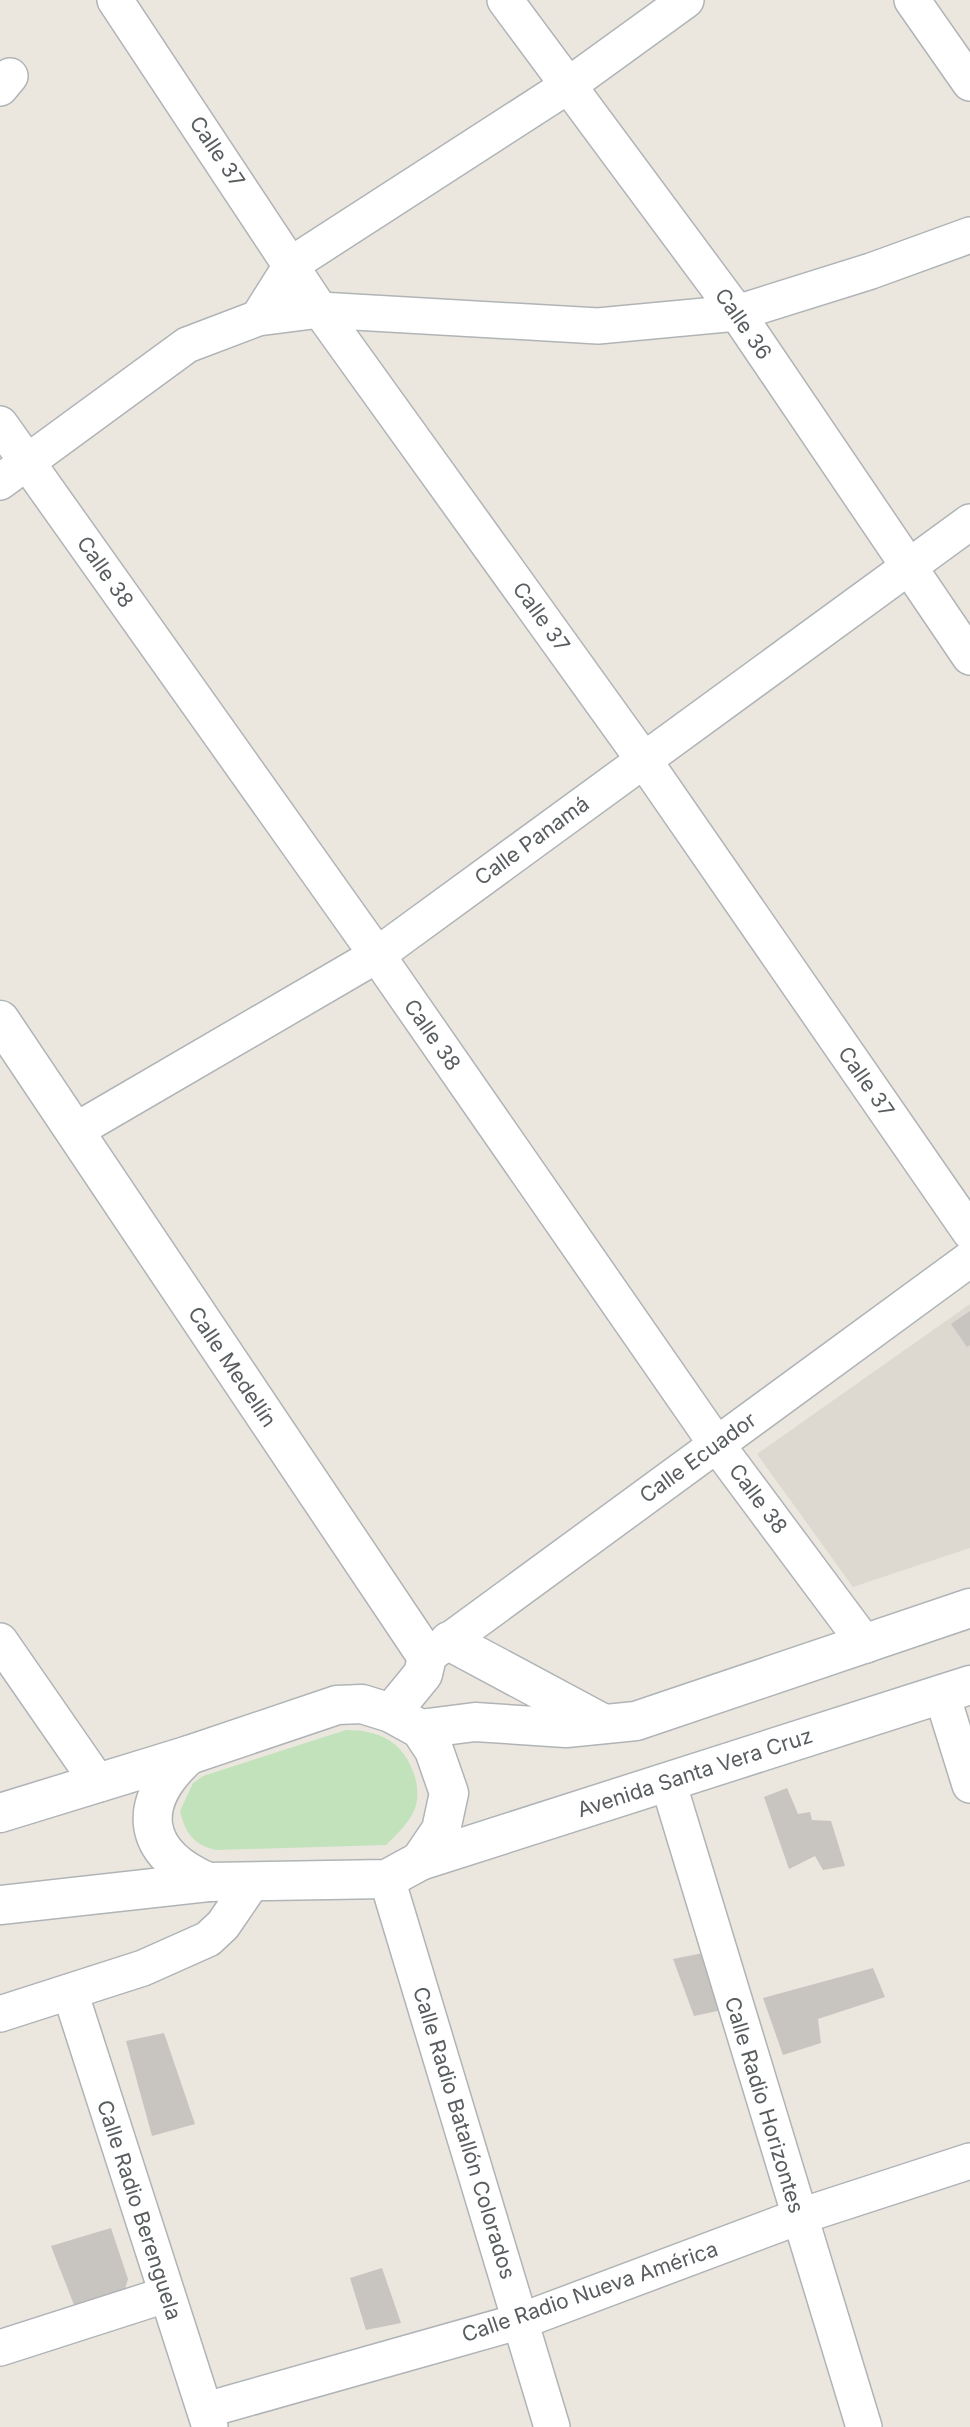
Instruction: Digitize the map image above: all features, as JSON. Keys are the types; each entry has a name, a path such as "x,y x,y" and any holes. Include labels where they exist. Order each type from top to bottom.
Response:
{"street":[{"name":"Calle 37","path":"115,0 320,310 643,759 970,1232"},
{"name":"Calle 36","path":"505,0 566,86 737,313 970,657"},
{"path":"258,318 292,264 566,86 685,0"},
{"path":"912,0 970,83"},
{"path":"14,472 187,345 258,318 320,310 598,326 737,313 870,271 970,235"},
{"name":"Calle 38","path":"0,424 14,472 377,956 717,1444 866,1644"},
{"name":"Calle Panamá","path":"75,1131 377,956 970,522"},
{"name":"Calle Medellín","path":"0,1020 438,1649"},
{"name":"Calle Ecuador","path":"438,1649 970,1259"},
{"path":"0,1813 99,1784 337,1705 362,1704 406,1721 566,1728 636,1721 970,1608"},
{"path":"0,1641 99,1784"},
{"path":"406,1721 423,1674 438,1649 604,1724"},
{"path":"956,1690 970,1785"},
{"name":"Avenida Santa Vera Cruz","path":"420,1861 956,1690"},
{"path":"0,1905 208,1882 387,1879 420,1861 442,1830 449,1793 434,1750 406,1721"},
{"path":"189,1755 171,1771 159,1791 151,1816 156,1834 168,1857 182,1871 208,1882"},
{"name":"Calle Radio Horizontes","path":"668,1782 864,2427"},
{"name":"Calle Radio Batallón Colorados","path":"387,1879 552,2427"},
{"path":"0,2014 143,1968 208,1939 223,1925 253,1881"},
{"name":"Calle Radio Berenguela","path":"70,1992 165,2295 208,2418"},
{"name":"Calle Radio Nueva América","path":"208,2418 521,2321 798,2217 970,2161"},
{"path":"0,2348 165,2295"}],"shaded area":[{"path":"970,1304 970,1548 853,1587 757,1454"}],"green space":[{"path":"346,1730 369,1732 389,1740 404,1754 414,1774 417,1802 414,1811 386,1845 216,1850 202,1845 188,1832 180,1811 193,1783 203,1776"}],"building":[{"path":"970,1311 970,1345 967,1347 951,1324"},
{"path":"787,1788 798,1814 810,1812 812,1820 831,1821 845,1866 823,1870 815,1856 789,1869 764,1797"},
{"path":"708,1952 727,2009 694,2016 673,1959"},
{"path":"873,1968 885,1997 818,2019 821,2043 783,2055 763,1998"},
{"path":"164,2033 195,2124 152,2136 126,2041"},
{"path":"111,2228 128,2279 125,2289 119,2295 74,2305 51,2246"},
{"path":"382,2268 401,2323 366,2330 350,2278"}]}
